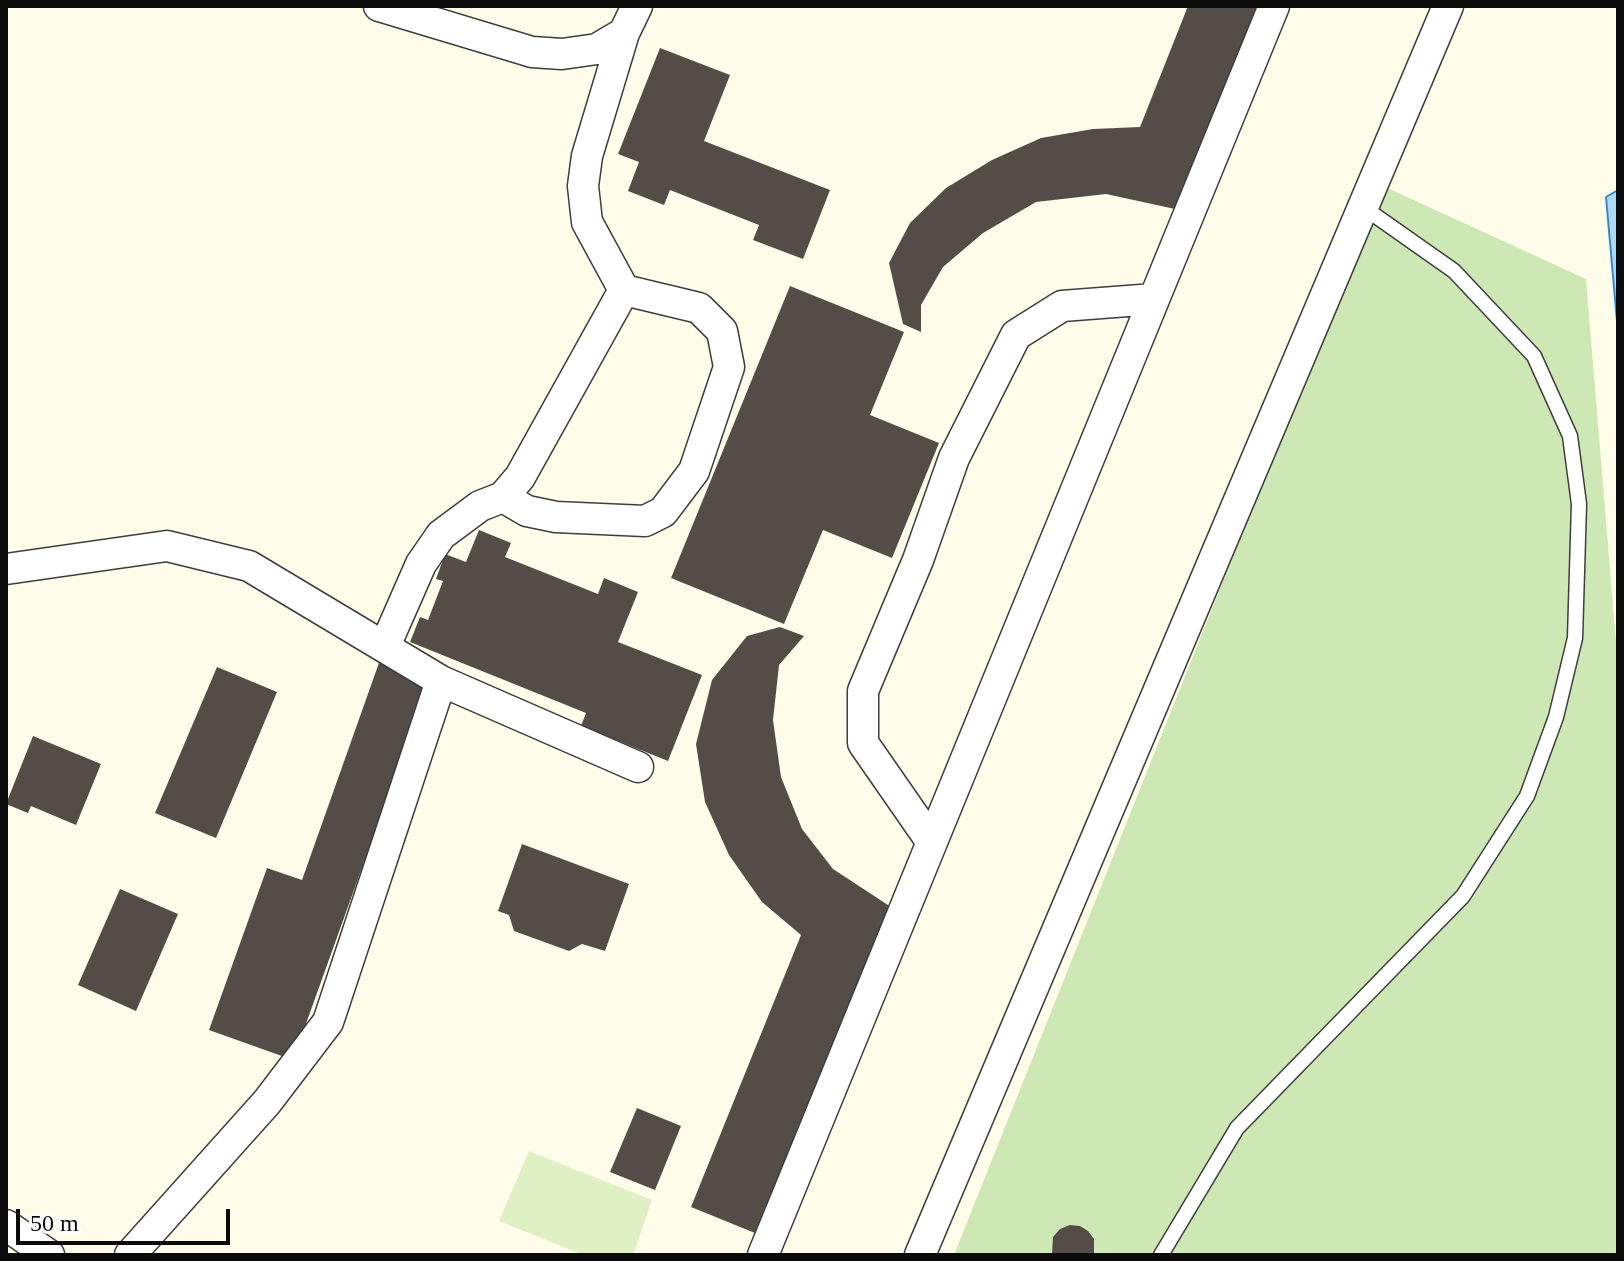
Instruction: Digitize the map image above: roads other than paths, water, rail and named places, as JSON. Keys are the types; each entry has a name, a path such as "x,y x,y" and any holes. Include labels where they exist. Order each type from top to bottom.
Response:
{"street":[{"path":"379,6 532,52 562,54 597,49 630,19"},
{"path":"763,1255 1274,6"},
{"path":"920,1255 1448,6"},
{"path":"503,497 527,511 556,517 645,521 663,512 694,471 729,367 722,331 699,308 624,290 587,222 583,186 587,156 630,19"},
{"path":"385,646 421,564 441,535 480,506 503,497 520,477 624,290"},
{"path":"931,841 863,743 863,691 918,560 954,458 1016,335 1062,306 1154,299"},
{"path":"6,569 167,546 249,566 441,681 638,767"},
{"path":"130,1255 267,1102 328,1022 441,681"},
{"path":"6,1225 49,1255"}],"lane":[{"path":"1161,1255 1237,1128 1463,896 1527,796 1556,717 1575,638 1579,504 1570,436 1534,356 1454,271 1363,207"}],"water":[{"path":"1618,190 1618,333 1606,197"}]}
